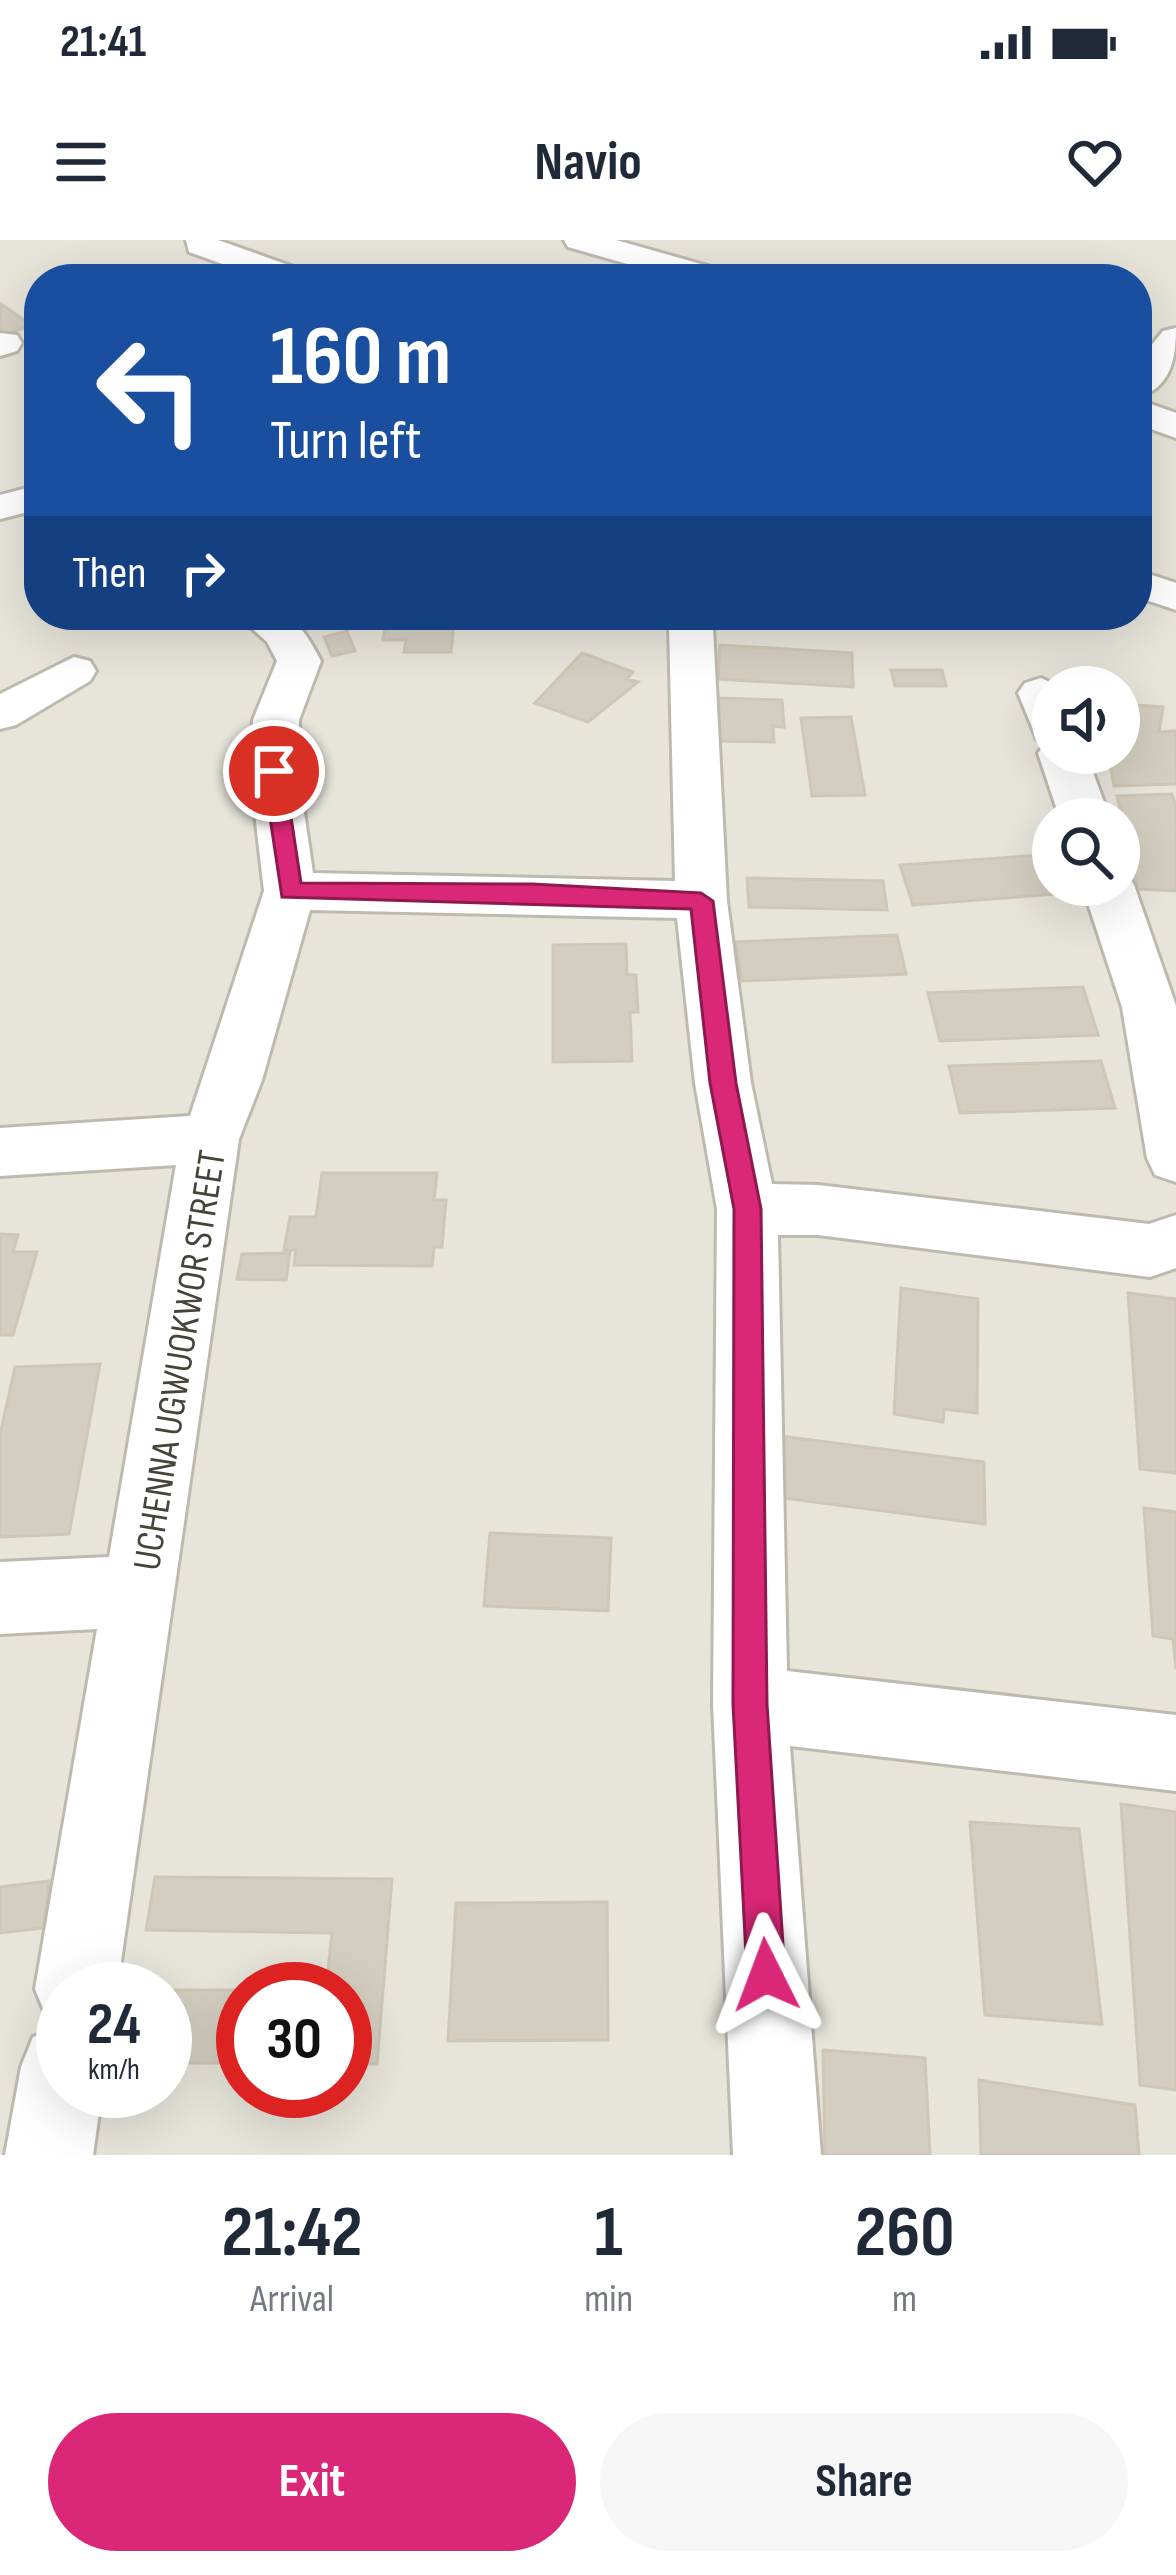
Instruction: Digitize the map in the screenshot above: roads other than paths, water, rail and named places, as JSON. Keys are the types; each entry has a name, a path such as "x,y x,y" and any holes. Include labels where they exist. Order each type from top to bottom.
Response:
{"street":[{"path":"202,240 201,244 255,264"},
{"path":"580,240 664,264"},
{"path":"1152,368 1176,339"},
{"name":"UCHENNA UGWUOKWOR STREET","path":"80,1962 210,1139 234,1080 290,891 274,771 275,737 276,720 299,661 280,630"},
{"path":"691,630 701,901 723,1083 747,1209 750,1704 777,2155"},
{"path":"0,714 74,671"},
{"path":"290,891 532,893 701,901"},
{"path":"1115,906 1150,1006 1176,1158"},
{"path":"0,1152 210,1139"},
{"path":"747,1209 818,1210 1150,1251 1176,1241"},
{"path":"0,1598 142,1592"},
{"path":"750,1704 1176,1754"},
{"path":"49,2155 55,2118"}]}
